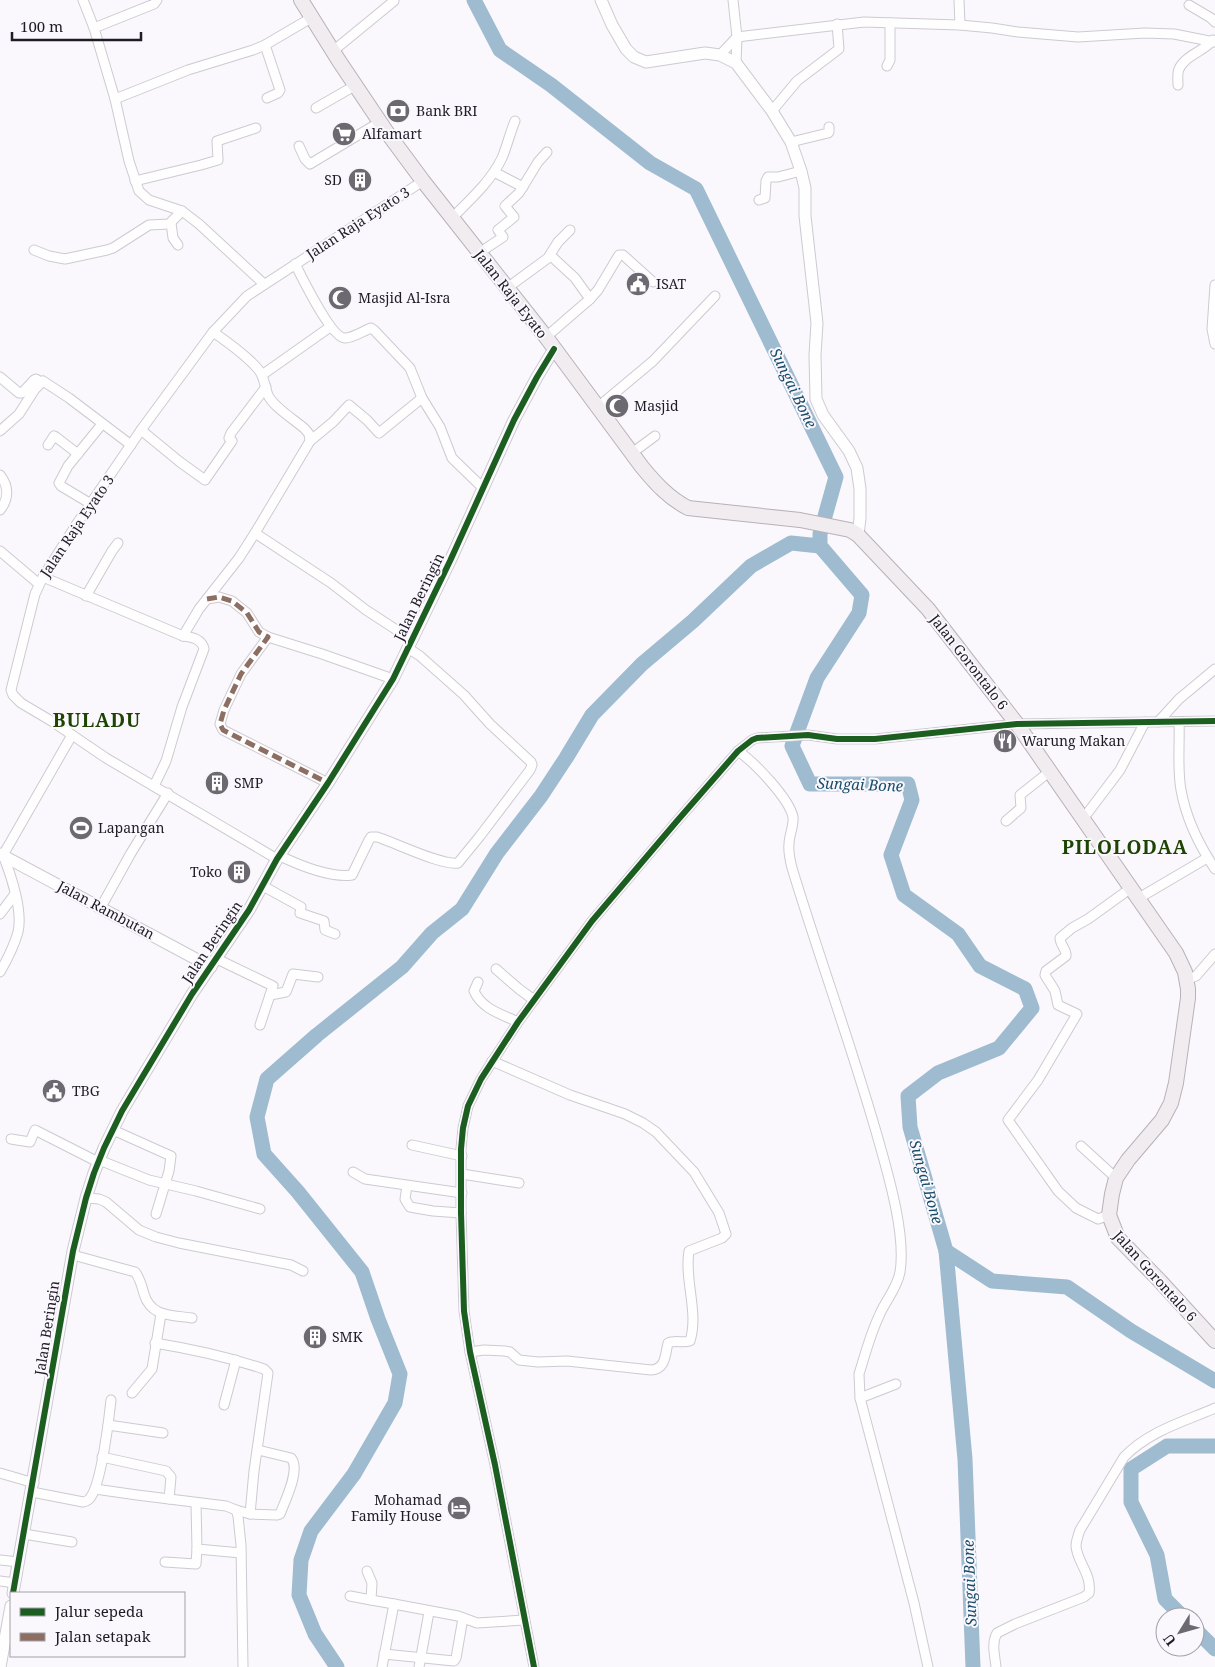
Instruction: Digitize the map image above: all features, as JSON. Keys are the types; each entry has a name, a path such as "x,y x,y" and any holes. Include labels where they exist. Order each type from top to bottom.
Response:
{"main road":[{"name":"Jalan Raja Eyato","path":"301,0 380,122 423,181 546,337 659,487 678,503 688,508 800,520 854,532"},
{"name":"Jalan Gorontalo 6","path":"854,532 928,608 1017,724 1182,964 1188,994 1176,1083 1171,1103 1162,1120 1133,1153 1116,1178 1108,1215 1118,1238 1215,1341"}],"street":[{"path":"83,0 94,28 115,99 139,191 144,196 182,211 199,224 264,284"},
{"path":"94,28 154,4 156,0"},
{"path":"600,0 626,49 634,57 646,62 705,53 720,55 736,63 772,111 791,142 805,188 805,216 816,323 816,399 823,415 849,451 857,468 860,498 854,532"},
{"path":"733,0 738,37 736,63"},
{"path":"960,0 960,25"},
{"path":"333,51 394,1"},
{"path":"1189,5 1215,22"},
{"path":"115,99 188,70 238,56 265,45 311,18"},
{"path":"720,55 738,37 864,22 960,25 1078,37 1174,34 1214,40"},
{"path":"772,111 797,81 839,49 836,24"},
{"path":"887,66 890,60 890,24"},
{"path":"1178,85 1179,68 1191,56 1214,40"},
{"path":"265,45 280,90 278,93 267,98"},
{"path":"316,108 356,85"},
{"path":"452,218 494,172 502,158 515,121"},
{"path":"299,146 305,159 310,164 380,122"},
{"path":"791,142 828,133 830,132 829,126"},
{"path":"135,181 201,166 218,160 217,142 256,128"},
{"path":"480,253 503,237 498,230 514,217 505,206 523,187 538,162 547,152"},
{"path":"758,200 765,198 768,177 801,171"},
{"path":"494,172 523,187"},
{"name":"Jalan Raja Eyato 3","path":"410,644 420,656 464,695 490,724 532,765 458,863 453,864 431,857 377,837 371,837 368,840 352,875 318,870 278,858 106,758 20,703 11,690 35,594 41,581 141,430 213,332 247,296 423,181"},
{"path":"34,250 50,256 70,259 113,248 149,225 166,225 171,223 182,211"},
{"path":"171,223 173,238 178,245"},
{"path":"507,288 548,258 558,242 570,230"},
{"path":"546,337 590,299 598,290 617,257 621,254 653,282"},
{"path":"550,255 575,278 590,299"},
{"path":"295,264 330,327 339,336 346,338 369,329 374,330 410,368 422,398 440,428 452,458 483,488"},
{"path":"1215,285 1212,329 1215,344"},
{"path":"598,407 653,361 715,296"},
{"path":"262,375 330,327"},
{"path":"213,332 258,368 267,394 272,401 305,429 309,434 310,440"},
{"name":"Jalan Beringin","path":"14,1591 63,1304 86,1198 98,1161 122,1111 192,994 249,910 278,858 328,783 393,679 514,420 554,349"},
{"path":"0,376 22,393 36,379 45,382 131,445"},
{"path":"0,430 19,414 41,382"},
{"path":"141,430 205,480 232,441 229,438 231,432 266,387"},
{"path":"183,636 199,609 256,533 310,440 333,422 349,405 379,433 422,398"},
{"path":"91,504 59,485 60,478 102,424"},
{"path":"48,445 56,436 78,454"},
{"path":"632,453 655,436"},
{"path":"0,476 5,482 7,498 0,510"},
{"path":"256,533 331,583 410,644"},
{"path":"86,596 118,544"},
{"path":"0,551 41,581 86,596 183,636 193,637 202,644 204,649 182,707 166,761 154,786"},
{"path":"207,599 219,597 232,601 247,613 259,632 268,637 393,679"},
{"path":"268,637 242,674 224,710 220,727 328,783"},
{"path":"1158,722 1180,699 1215,669"},
{"path":"534,1667 495,1464 470,1352 464,1311 461,1213 463,1128 468,1106 481,1079 518,1022 592,921 738,750 752,740 773,736 808,735 837,739 875,739 1017,724 1215,721"},
{"path":"1083,819 1120,770 1145,722"},
{"path":"1108,1215 1098,1219 1071,1204 1054,1186 1008,1120 1038,1080 1076,1014 1058,1005 1055,991 1045,975 1046,971 1066,956 1060,938 1072,928 1135,893 1212,864 1195,835 1181,789 1178,723"},
{"path":"0,972 18,931 18,907 1,855 72,735"},
{"path":"738,750 748,758 780,793 789,806 793,817 789,845 792,868 862,1080 890,1185 900,1237 900,1274 896,1287 874,1326 859,1374 860,1398 912,1594 928,1667"},
{"path":"1006,821 1021,808 1020,795 1049,772"},
{"path":"101,907 131,853 168,794"},
{"name":"Jalan Rambutan","path":"1,855 214,963"},
{"path":"263,886 301,907 300,913 324,921 325,930 335,934"},
{"path":"0,914 14,894"},
{"path":"1186,980 1196,976 1211,965 1215,954"},
{"path":"214,963 273,986 260,1026"},
{"path":"496,969 519,990 534,1000"},
{"path":"270,995 286,992 293,974 318,977"},
{"path":"478,982 474,991 481,1003 518,1022"},
{"path":"470,1352 484,1350 505,1351 510,1352 519,1360 538,1362 567,1361 652,1370 658,1369 664,1362 668,1343 686,1342 690,1341 691,1338 691,1289 688,1251 722,1238 726,1234 719,1213 694,1172 656,1132 625,1114 570,1095 492,1062"},
{"path":"11,1139 30,1142 35,1130 98,1161 164,1185 196,1191 260,1209"},
{"path":"113,1130 171,1156 169,1171 156,1214"},
{"path":"412,1144 462,1156"},
{"path":"1081,1146 1116,1178"},
{"path":"353,1172 366,1179 462,1193"},
{"path":"462,1174 519,1184"},
{"path":"407,1186 405,1199 410,1207 461,1213"},
{"path":"86,1198 99,1199 106,1202 128,1222 149,1234 179,1243 291,1264 303,1271"},
{"path":"73,1255 135,1272 140,1279 146,1302 161,1314 192,1318"},
{"path":"132,1393 152,1369 161,1314"},
{"path":"155,1343 193,1349 236,1360 264,1368 268,1374 254,1471 250,1514"},
{"path":"224,1405 236,1360"},
{"path":"860,1398 896,1384"},
{"path":"0,1473 33,1488 83,1502 90,1498 95,1489 102,1457 111,1400"},
{"path":"996,1667 994,1638 997,1633 1084,1597 1089,1592 1088,1578 1076,1544 1080,1530 1124,1456 1154,1434 1215,1408"},
{"path":"108,1425 163,1433"},
{"path":"95,1489 226,1506 250,1514 277,1515 280,1514 292,1482 294,1462 291,1458 258,1450"},
{"path":"102,1457 166,1471 171,1477 170,1499"},
{"path":"165,1562 196,1564 196,1503"},
{"path":"236,1510 241,1553 243,1667"},
{"path":"24,1534 72,1542"},
{"path":"197,1549 241,1553"},
{"path":"0,1560 19,1562"},
{"path":"366,1571 372,1583 371,1600"},
{"path":"0,1581 14,1591"},
{"path":"350,1596 429,1612 452,1614 476,1623 524,1620"},
{"path":"382,1667 394,1604"},
{"path":"0,1667 2,1646 10,1610"},
{"path":"420,1662 429,1612"},
{"path":"384,1654 420,1662 455,1660 463,1618"}],"waterway":[{"name":"Sungai Bone","path":"474,0 500,50 551,85 650,163 696,189 836,477 820,534 820,546 862,595 859,613 817,678 792,746 810,784 908,784 912,800 891,855 904,895 958,934 980,966 1025,989 1032,1008 999,1048 938,1073 908,1096 910,1127 946,1251 965,1459 973,1667"},
{"path":"337,1667 315,1634 299,1595 301,1560 311,1531 354,1474 395,1403 400,1374 362,1272 298,1192 264,1154 257,1117 267,1079 317,1035 402,967 432,933 462,909 497,853 541,796 592,715 642,664 693,621 751,566 791,543 820,546"},
{"path":"946,1251 992,1281 1067,1287 1131,1331 1215,1381"},
{"path":"1173,1607 1165,1599 1157,1555 1131,1502 1131,1469 1167,1446 1215,1446"},
{"path":"1205,1639 1215,1649"}],"marked path":[{"path":"207,599 219,597 232,601 247,613 259,632 268,637 241,674 224,710 220,724 223,730 328,783"}],"cycle path":[{"path":"13,1592 73,1251 86,1198 104,1148 122,1111 192,994 249,910 277,859 328,783 393,679 450,561 514,420 554,349"},
{"path":"534,1667 495,1465 470,1352 464,1311 461,1213 461,1149 468,1106 481,1079 518,1022 592,921 738,751 752,740 757,738 808,735 837,739 875,739 1017,724 1215,721"}],"place":[{"name":"Bank BRI","path":"398,111"},
{"name":"Alfamart","path":"344,134"},
{"name":"SD","path":"360,180"},
{"name":"ISAT","path":"638,284"},
{"name":"Masjid Al-Isra","path":"340,298"},
{"name":"Masjid","path":"617,406"},
{"name":"Warung Makan","path":"1005,741"},
{"name":"SMP","path":"217,783"},
{"name":"Lapangan","path":"81,828"},
{"name":"Toko","path":"239,872"},
{"name":"TBG","path":"54,1091"},
{"name":"SMK","path":"315,1337"},
{"name":"Mohamad Family House","path":"459,1508"}],"district":[{"name":"BULADU","path":"97,720"},
{"name":"PILOLODAA","path":"1125,847"}]}
